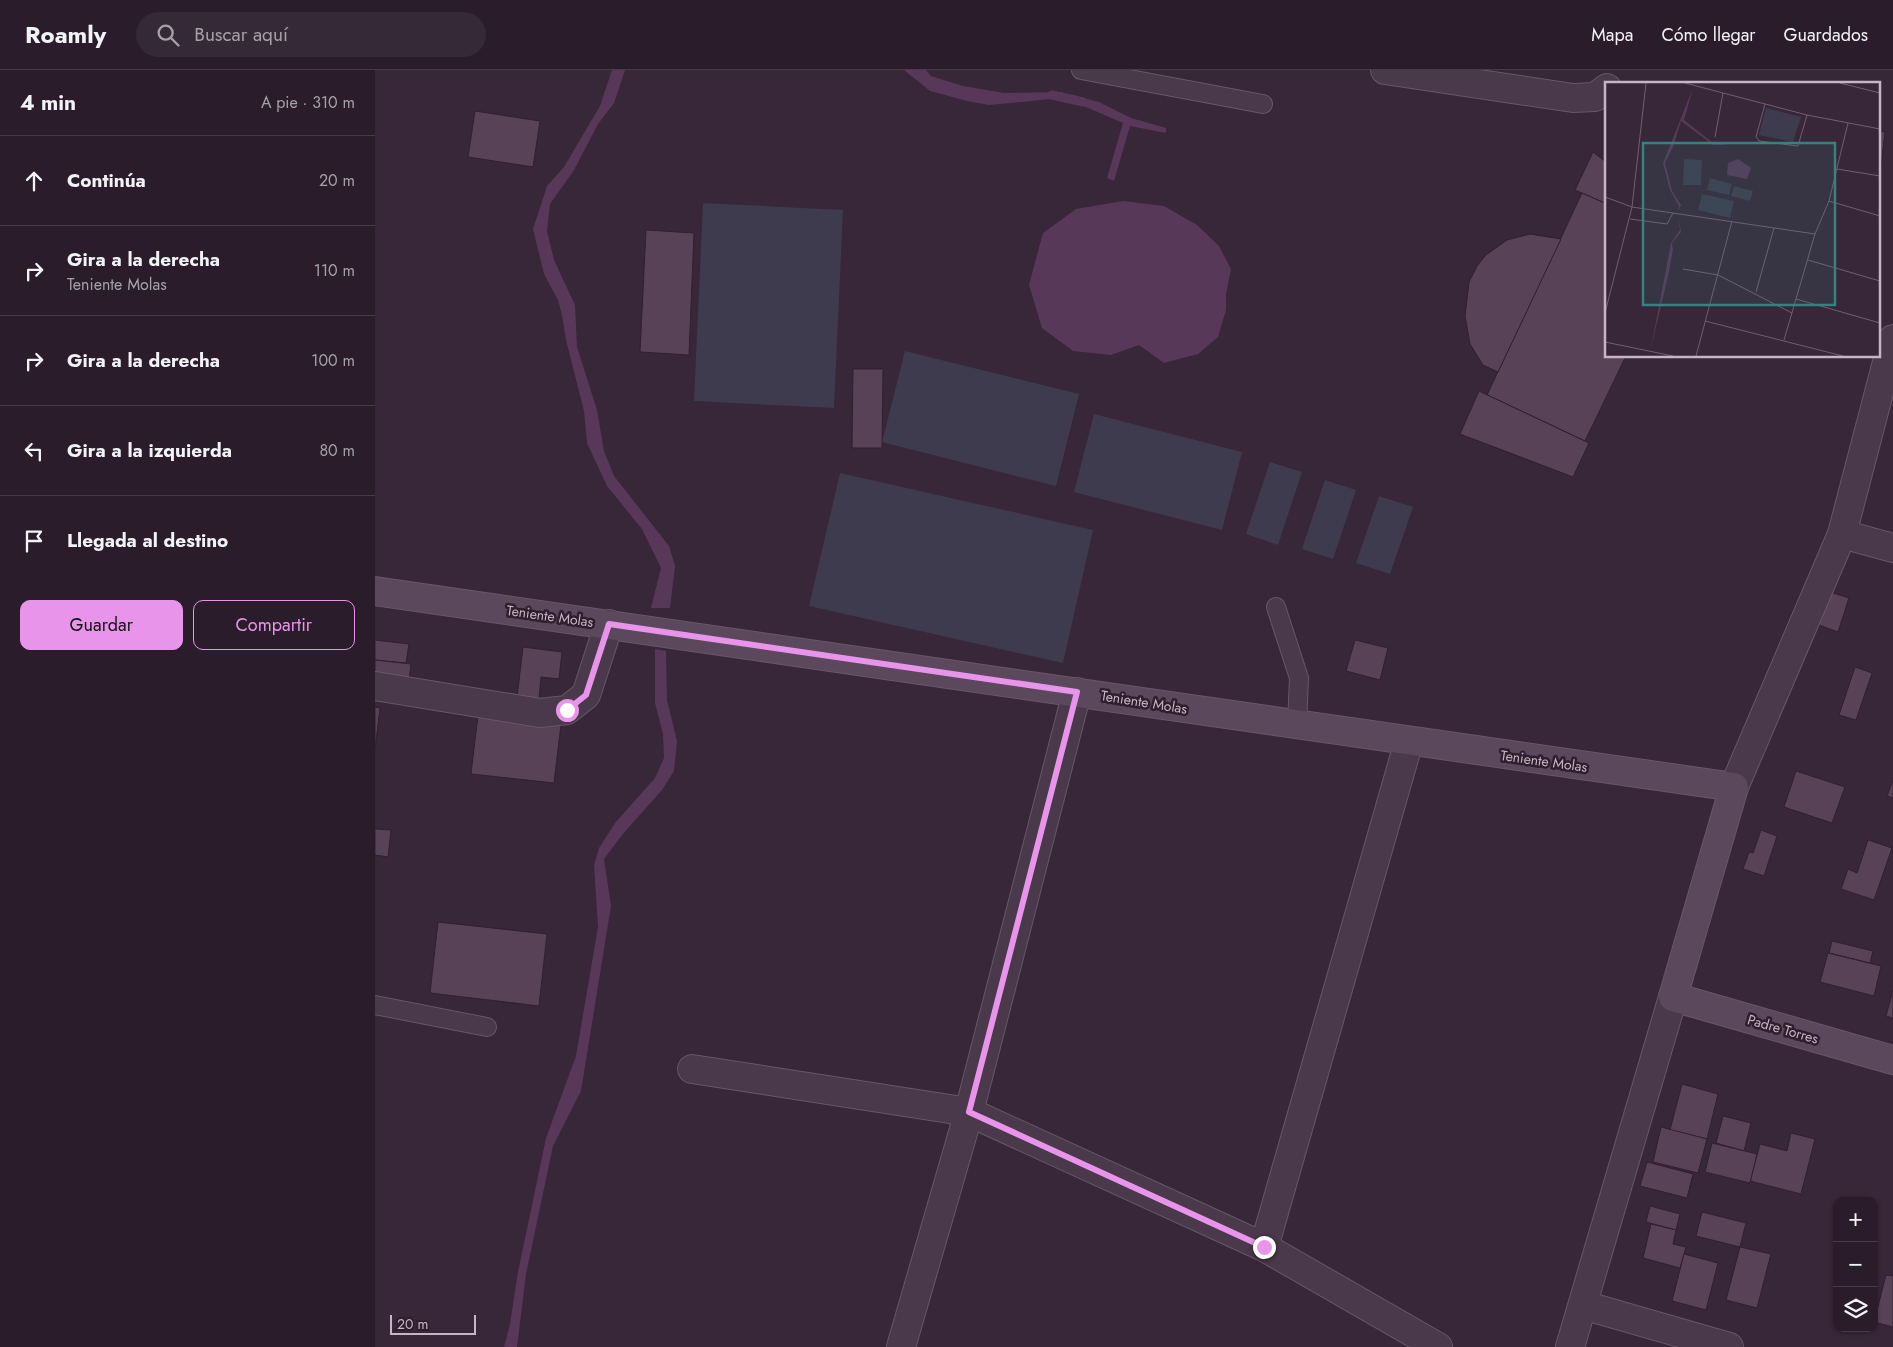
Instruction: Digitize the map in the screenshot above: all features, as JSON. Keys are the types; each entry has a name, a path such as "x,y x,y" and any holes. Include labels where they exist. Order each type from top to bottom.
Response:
{"street":[{"path":"1385,70 1573,98 1595,97 1605,90"},
{"path":"1570,1347 1734,787 1842,534 1893,339"},
{"path":"1842,534 1893,548"},
{"name":"Teniente Molas","path":"375,590 1409,742 1734,787"},
{"path":"375,686 540,713 567,710 586,695 609,624"},
{"path":"901,1347 969,1112 1077,692"},
{"path":"1264,1247 1409,742"},
{"name":"Padre Torres","path":"1673,998 1893,1060"},
{"path":"692,1068 969,1112 1264,1247 1438,1347"},
{"path":"1583,1305 1729,1347"}],"lane":[{"path":"1081,70 1263,104"},
{"path":"1276,607 1299,678 1297,725"},
{"path":"375,1006 487,1027"}],"shaded area":[{"path":"612,70 625,70 614,103 598,124 574,170 550,204 547,231 554,260 575,305 577,347 597,410 604,451 614,476 669,546 675,566 670,608 651,608 661,568 642,529 607,486 587,443 584,411 566,340 562,315 558,300 544,274 533,229 547,186 564,167 600,106"},
{"path":"904,70 926,70 931,76 963,86 1004,93 1063,92 1061,98 989,105 930,91"},
{"path":"1072,95 1099,102 1131,118 1166,128 1166,133 1130,126 1114,181 1107,178 1123,123 1072,101"},
{"path":"1123,201 1164,206 1197,225 1219,246 1231,269 1226,294 1226,310 1218,337 1198,354 1164,363 1139,345 1111,355 1073,351 1042,328 1029,285 1043,233 1076,209"},
{"path":"703,203 843,210 834,408 694,401"},
{"path":"905,351 1079,394 1056,486 882,442"},
{"path":"1094,414 1242,452 1222,530 1074,492"},
{"path":"1270,462 1302,472 1278,545 1246,534"},
{"path":"840,473 1093,530 1063,663 809,606"},
{"path":"1325,480 1356,490 1333,559 1302,549"},
{"path":"1379,496 1413,507 1390,574 1356,563"},
{"path":"655,649 666,651 667,700 677,741 674,771 662,790 622,835 604,859 611,906 581,1091 553,1146 526,1274 517,1347 504,1347 546,1138 576,1056 598,927 594,865 599,848 615,823 655,778 664,758 663,734 655,703"}],"building":[{"path":"475,111 540,121 533,167 468,157"},
{"path":"1881,131 1885,132 1881,167"},
{"path":"1593,152 1605,161 1605,203 1575,190"},
{"path":"1582,193 1605,203 1605,358 1625,358 1585,441 1487,395"},
{"path":"646,230 694,233 689,355 640,352"},
{"path":"1530,234 1561,239 1498,372 1483,365 1470,344 1465,316 1469,282 1477,266 1486,255 1507,240"},
{"path":"853,369 883,369 882,448 852,448"},
{"path":"1479,391 1589,443 1573,477 1460,434"},
{"path":"1827,591 1849,598 1838,632 1816,624"},
{"path":"375,640 409,644 406,663 375,660"},
{"path":"1355,640 1388,648 1380,680 1346,671"},
{"path":"523,647 562,652 559,679 541,677 539,700 517,697"},
{"path":"375,660 411,664 409,681 375,677"},
{"path":"1855,667 1872,673 1856,720 1839,715"},
{"path":"375,707 380,708 375,750"},
{"path":"478,715 561,725 554,783 471,774"},
{"path":"1796,771 1845,787 1832,823 1784,807"},
{"path":"1893,780 1893,798 1887,796"},
{"path":"375,829 391,830 388,857 375,855"},
{"path":"1761,830 1777,836 1764,876 1743,869 1749,852 1753,853"},
{"path":"1868,840 1892,848 1874,900 1841,889 1848,869 1857,873"},
{"path":"438,922 547,934 539,1006 430,993"},
{"path":"1832,941 1873,951 1870,963 1829,953"},
{"path":"1828,953 1881,966 1874,996 1820,982"},
{"path":"1893,990 1893,1018 1886,1016"},
{"path":"1682,1084 1718,1094 1707,1139 1670,1130"},
{"path":"1723,1116 1751,1123 1744,1151 1716,1143"},
{"path":"1661,1127 1707,1139 1698,1173 1653,1162"},
{"path":"1791,1133 1815,1139 1801,1194 1750,1181 1760,1144 1787,1151"},
{"path":"1712,1143 1757,1154 1750,1183 1705,1172"},
{"path":"1647,1162 1693,1174 1687,1198 1640,1186"},
{"path":"1650,1206 1680,1214 1676,1230 1646,1222"},
{"path":"1702,1212 1746,1223 1740,1247 1696,1236"},
{"path":"1651,1224 1676,1230 1673,1244 1686,1247 1680,1268 1643,1258"},
{"path":"1740,1247 1771,1254 1757,1308 1726,1300"},
{"path":"1684,1254 1718,1263 1706,1310 1672,1301"},
{"path":"1886,1275 1893,1276 1893,1327 1878,1323 1878,1306"}],"waterway":[{"path":"1052,95 1083,102"}],"route":[{"path":"567,710 586,695 609,624 1077,692 969,1112 1264,1247"}]}
